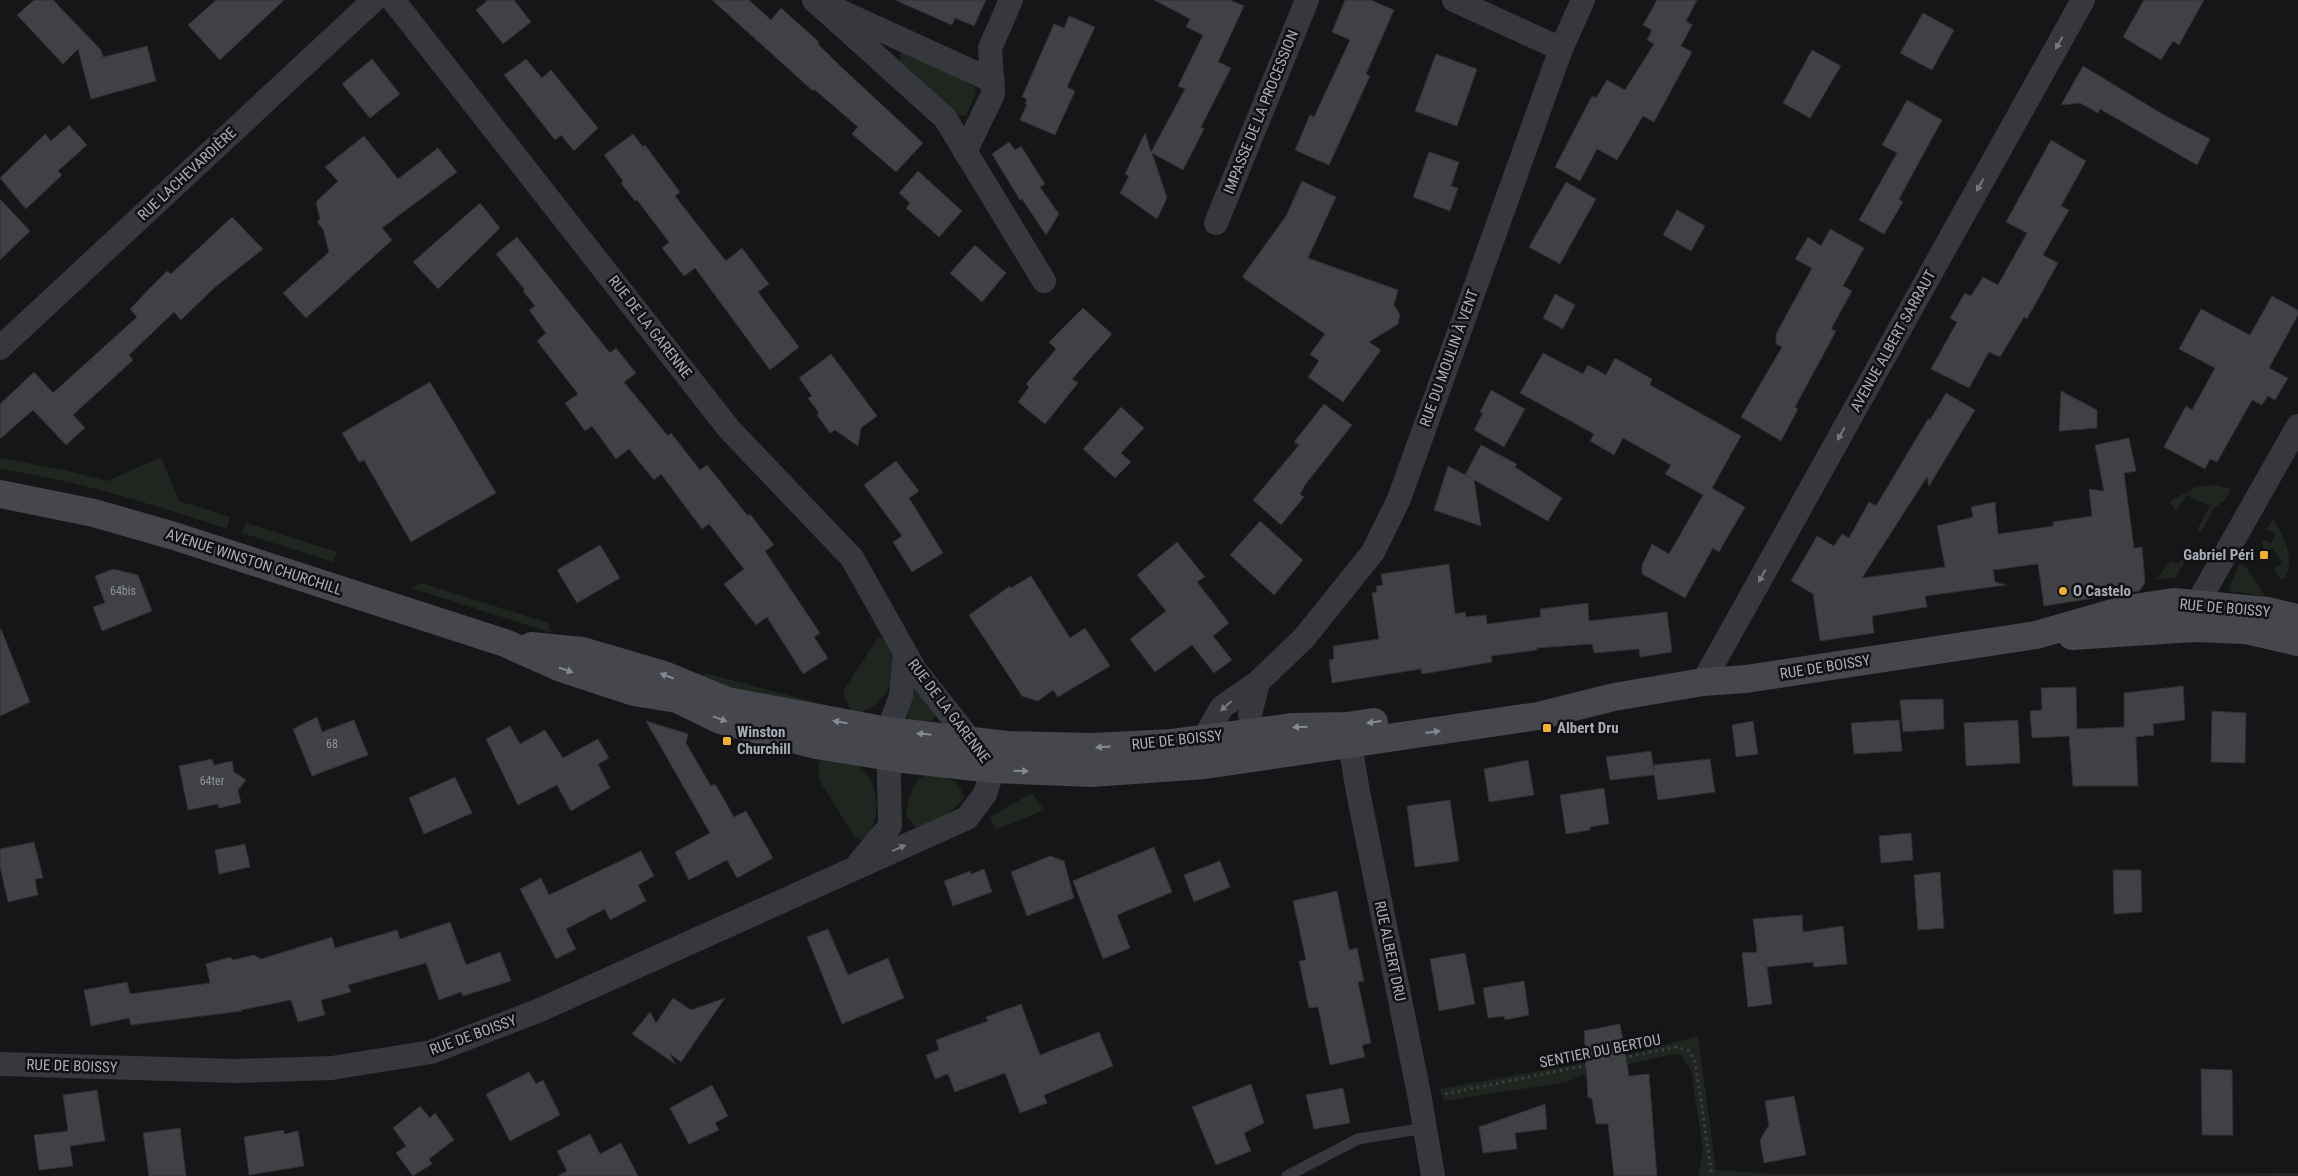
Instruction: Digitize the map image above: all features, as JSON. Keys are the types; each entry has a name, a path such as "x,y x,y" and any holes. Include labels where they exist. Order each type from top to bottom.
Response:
{"street":[{"name":"RUE LACHEVARDIÈRE","path":"0,348 374,0"},
{"name":"RUE DE LA GARENNE","path":"393,0 729,428 852,558 905,653 992,769"},
{"path":"814,0 993,81"},
{"path":"814,0 945,118 1044,282"},
{"path":"965,152 993,94 990,48 1011,0"},
{"name":"IMPASSE DE LA PROCESSION","path":"1216,224 1307,0"},
{"path":"1454,0 1561,49"},
{"name":"RUE DU MOULIN À VENT","path":"1204,752 1222,707 1258,682 1304,638 1373,552 1394,508 1561,49 1583,0"},
{"name":"AVENUE ALBERT SARRAUT","path":"1703,682 2083,0"},
{"path":"2195,616 2298,426"},
{"name":"AVENUE WINSTON CHURCHILL","path":"0,494 94,513 156,531 505,643 582,651 664,675 727,701 894,749"},
{"name":"RUE DE BOISSY","path":"894,749 992,769 1092,773 1256,744 1349,735 1535,698 1614,697 1703,682 1746,679 2036,634 2126,609 2174,602 2195,616 2246,630 2288,617 2298,642"},
{"name":"RUE DE LA GARENNE","path":"894,749 905,653"},
{"path":"1256,744 1250,714 1258,682"},
{"name":"RUE ALBERT DRU","path":"1349,735 1358,792 1420,1099 1433,1176"},
{"name":"RUE DE BOISSY","path":"894,749 970,740 1007,744 1093,747 1172,743 1204,752"},
{"name":"RUE DE BOISSY","path":"855,868 890,826 894,749"},
{"name":"RUE DE BOISSY","path":"0,1064 236,1071 332,1068 431,1052 540,1010 967,818 985,794 992,769"}],"lane":[{"path":"1287,1176 1358,1139 1425,1128"}],"path":[{"name":"SENTIER DU BERTOU","path":"1420,1099 1676,1048 1688,1051 1695,1062 1712,1176"}],"shaded area":[{"path":"906,52 975,87 976,92 966,116 955,115 900,63 900,53"},
{"path":"161,457 179,501 230,517 227,529 115,494 58,480 0,469 0,458 64,470 107,481"},
{"path":"2216,485 2231,489 2225,500 2214,508 2201,532 2197,530 2210,506 2187,495 2176,511 2169,502 2196,487"},
{"path":"2273,519 2288,550 2289,567 2287,574 2282,580 2274,569 2282,563 2272,548 2265,553 2261,538 2271,543 2276,534 2266,529"},
{"path":"246,523 337,552 333,562 242,533"},
{"path":"2188,546 2192,548 2176,577 2155,580 2171,561 2178,564"},
{"path":"2239,564 2245,566 2264,594 2263,596 2228,591"},
{"path":"422,583 548,623 552,633 411,588"},
{"path":"878,638 884,638 893,662 890,686 876,704 865,711 852,715 843,691"},
{"path":"705,673 832,707 756,696 702,680"},
{"path":"913,684 937,714 931,721 920,723 908,719 906,709"},
{"path":"823,754 856,764 872,783 875,793 876,814 874,824 865,842 855,837 821,783 819,768"},
{"path":"926,775 950,779 958,786 964,797 956,807 942,816 928,824 915,827 906,816 908,804 911,792 917,782"},
{"path":"1032,793 1044,810 995,830 990,817"},
{"path":"1698,1036 1716,1170 1774,1174 2298,1173 2298,1176 1698,1176 1703,1150 1691,1070 1681,1055 1673,1054 1586,1074 1567,1082 1444,1101 1439,1089 1627,1055"}],"building":[{"path":"34,0 53,0 101,50 103,57 147,46 156,81 91,99 78,49 63,64 17,15"},
{"path":"216,0 284,0 220,60 188,25"},
{"path":"488,0 514,0 531,22 503,44 476,10"},
{"path":"712,0 749,0 771,20 781,8 819,42 818,44 837,63 923,143 896,172 852,134 858,127 814,89 813,91"},
{"path":"895,0 986,0 974,26 955,18 952,25"},
{"path":"1154,0 1230,0 1244,6 1218,62 1231,68 1201,127 1204,129 1183,170 1152,153 1167,198 1157,219 1120,193 1129,176 1125,174 1145,133 1151,152 1185,89 1178,86 1203,35 1186,27 1190,19"},
{"path":"1345,0 1371,0 1394,10 1366,74 1370,76 1329,165 1295,150 1310,115 1314,117 1350,40 1332,32"},
{"path":"1657,0 1697,0 1686,21 1692,25 1681,46 1692,52 1654,122 1643,116 1617,160 1597,149 1580,181 1555,167 1592,96 1596,98 1607,80 1625,90 1654,44 1647,40 1652,30 1643,25"},
{"path":"2144,0 2204,0 2179,45 2173,41 2161,60 2123,37"},
{"path":"1923,13 1954,30 1932,70 1900,53"},
{"path":"1069,16 1095,27 1067,87 1075,91 1055,135 1020,120 1027,104 1025,104 1027,99 1022,97 1054,24 1064,28"},
{"path":"1812,50 1841,66 1810,118 1783,103"},
{"path":"1436,54 1477,69 1457,126 1415,111"},
{"path":"372,59 400,94 370,118 342,84"},
{"path":"526,59 542,78 551,70 598,128 574,151 561,135 555,140 504,75"},
{"path":"2083,66 2164,115 2210,139 2197,165 2100,109 2098,113 2080,103 2061,105"},
{"path":"1907,100 1942,120 1899,199 1903,202 1884,234 1859,220 1897,153 1882,145"},
{"path":"69,125 87,145 58,171 62,175 26,209 0,178 45,134 51,141"},
{"path":"633,134 643,147 645,145 680,192 675,196 726,261 742,248 769,284 758,292 799,347 770,370 695,268 684,276 662,248 669,242 637,200 635,201 621,183 623,181 604,155"},
{"path":"364,136 398,179 438,148 457,172 382,228 392,240 306,318 283,293 329,252 323,229 317,222 320,219 316,202 338,181 325,167"},
{"path":"2051,140 2086,161 2061,206 2069,210 2043,255 2058,263 2027,319 2024,317 2000,357 1989,352 1969,388 1931,369 1957,322 1950,318 1965,293 1971,296 1983,277 1998,285 2027,233 2006,222"},
{"path":"1009,142 1015,150 1021,146 1045,184 1040,187 1059,214 1046,235 1022,199 1020,200 992,154"},
{"path":"1429,152 1459,162 1451,186 1458,188 1450,211 1413,197"},
{"path":"918,171 962,211 939,237 906,208 910,203 899,193"},
{"path":"1302,181 1336,197 1308,258 1398,290 1394,305 1400,315 1398,324 1369,342 1381,350 1343,402 1308,377 1319,361 1310,354 1325,334 1242,277 1286,216"},
{"path":"1566,182 1596,199 1560,264 1529,247"},
{"path":"0,199 30,231 0,260"},
{"path":"480,203 500,228 438,289 413,262"},
{"path":"1677,210 1705,226 1691,251 1663,235"},
{"path":"232,217 263,249 214,288 181,320 174,312 129,355 133,360 73,415 85,428 66,445 33,410 0,439 0,404 34,372 53,393 137,317 130,309 167,271 171,274"},
{"path":"1830,229 1864,248 1843,286 1852,291 1831,329 1836,331 1795,407 1798,409 1781,441 1741,417 1782,347 1776,344 1776,334 1812,268 1795,259 1808,237 1821,246"},
{"path":"517,237 610,353 616,348 636,373 624,382 668,436 671,433 700,470 707,465 748,516 750,514 774,545 765,551 820,633 814,637 828,658 803,674 767,617 756,625 724,584 744,569 709,524 702,529 661,474 654,480 629,449 616,459 592,426 585,431 565,403 578,394 537,341 546,333 529,310 535,306 523,291 525,290 496,254"},
{"path":"975,245 1006,273 982,302 950,273"},
{"path":"1555,294 1575,305 1563,329 1543,318"},
{"path":"2272,296 2298,310 2298,315 2269,368 2288,378 2275,400 2268,396 2262,405 2252,400 2217,462 2210,459 2205,469 2164,447 2186,406 2192,410 2215,368 2179,349 2201,309 2250,335"},
{"path":"1083,308 1112,334 1072,379 1078,383 1045,424 1018,402 1029,387 1026,384 1056,349 1049,342"},
{"path":"1543,353 1583,374 1588,365 1606,375 1615,358 1652,379 1650,385 1741,436 1712,488 1745,507 1719,552 1713,548 1685,598 1642,574 1642,565 1652,544 1669,554 1703,495 1665,474 1671,465 1623,438 1614,455 1590,441 1594,434 1520,393"},
{"path":"831,354 877,416 861,428 858,446 835,430 830,433 808,398 812,396 799,378"},
{"path":"430,382 496,493 411,542 364,460 359,462 342,433"},
{"path":"1491,390 1525,409 1504,447 1474,430 1483,413 1480,412"},
{"path":"2061,391 2097,410 2097,428 2059,431"},
{"path":"1946,393 1975,410 1929,486 1927,477 1862,578 1945,567 1937,526 1973,517 1971,507 1995,502 1998,534 2053,526 2053,522 2092,516 2089,489 2104,491 2095,445 2129,438 2136,471 2124,473 2134,548 2142,547 2145,583 2139,591 2044,606 2038,564 1993,570 1995,582 2006,585 1925,596 1927,607 1872,616 1874,633 1820,641 1813,594 1791,581 1817,536 1834,546 1842,534 1849,538 1869,502 1876,506 1928,419 1930,420"},
{"path":"1324,404 1352,425 1305,485 1300,494 1304,497 1281,525 1253,500 1299,445 1294,442"},
{"path":"1121,407 1144,428 1121,453 1131,462 1115,478 1083,449"},
{"path":"1481,445 1517,464 1515,467 1562,498 1548,521 1474,480 1481,526 1434,510 1448,466 1465,475"},
{"path":"896,461 919,491 909,498 943,553 912,572 893,542 902,536 864,485"},
{"path":"1260,521 1303,560 1274,595 1230,555"},
{"path":"1177,542 1205,577 1197,582 1229,623 1213,636 1232,660 1214,673 1192,645 1155,672 1130,639 1166,611 1137,575"},
{"path":"600,545 620,578 577,603 557,570"},
{"path":"1449,564 1455,614 1465,612 1466,617 1486,615 1487,624 1541,617 1540,609 1588,603 1589,621 1667,612 1672,652 1640,657 1639,649 1594,653 1592,644 1537,648 1537,650 1491,656 1492,662 1446,670 1422,674 1421,669 1332,683 1329,660 1334,659 1333,646 1379,639 1372,593 1377,592 1376,586 1383,585 1381,574"},
{"path":"113,569 138,575 152,611 102,631 93,607 105,603 95,576"},
{"path":"1031,576 1070,638 1085,628 1110,666 1058,697 1053,690 1038,701 1022,696 969,615 1010,586 1011,588"},
{"path":"0,630 30,702 0,716"},
{"path":"2183,686 2185,720 2153,724 2154,735 2136,737 2138,786 2073,786 2069,736 2032,738 2030,711 2042,710 2041,688 2076,687 2077,729 2124,727 2124,693"},
{"path":"1943,699 1944,729 1903,732 1900,700"},
{"path":"2212,711 2246,713 2245,763 2211,762"},
{"path":"317,717 322,732 354,720 368,755 312,776 293,729"},
{"path":"1899,720 1902,751 1854,754 1851,723"},
{"path":"2018,720 2020,763 1966,766 1964,723"},
{"path":"646,721 688,734 686,743 711,786 715,784 734,817 746,811 773,858 737,878 727,860 689,880 675,852 710,833"},
{"path":"1753,721 1758,754 1736,757 1732,725"},
{"path":"510,726 520,744 545,730 563,758 598,739 609,758 598,764 610,788 571,811 557,785 518,805 486,739"},
{"path":"1651,751 1653,765 1710,759 1715,792 1658,800 1654,775 1610,780 1606,757"},
{"path":"212,759 214,765 232,761 234,772 246,780 238,790 241,803 219,808 218,804 188,810 179,766"},
{"path":"1528,760 1534,795 1489,802 1484,769"},
{"path":"455,777 472,813 424,834 409,798"},
{"path":"1604,788 1609,824 1590,827 1590,830 1566,834 1560,795"},
{"path":"1450,800 1459,861 1415,867 1407,806"},
{"path":"1911,833 1913,860 1881,863 1879,836"},
{"path":"34,842 43,878 35,879 38,895 8,902 0,867 0,849"},
{"path":"245,844 250,867 219,874 215,850"},
{"path":"1154,847 1172,892 1117,915 1130,948 1103,959 1073,881"},
{"path":"641,851 654,876 638,885 646,901 610,920 605,909 566,929 576,949 556,959 520,889 541,878 549,895"},
{"path":"1050,856 1064,861 1074,898 1027,916 1011,872"},
{"path":"1220,861 1230,887 1194,902 1184,875"},
{"path":"984,869 992,892 953,906 944,881 970,871 971,874"},
{"path":"2113,870 2141,870 2142,912 2114,914"},
{"path":"1940,872 1944,928 1918,930 1914,875"},
{"path":"1337,891 1349,950 1357,948 1364,981 1358,982 1371,1043 1362,1045 1365,1057 1330,1065 1318,1007 1309,1008 1299,961 1306,960 1293,901"},
{"path":"1802,915 1803,932 1843,926 1847,964 1814,967 1813,962 1767,967 1772,1004 1748,1007 1742,953 1757,952 1753,919"},
{"path":"450,922 466,965 500,952 511,981 463,996 461,992 439,1000 426,963 348,985 351,992 321,1000 325,1015 298,1022 291,1000 242,1011 131,1025 129,1018 91,1026 84,990 127,982 130,994 210,983 206,964 230,957 233,960 254,955 261,959 332,937 335,948 397,930 400,939"},
{"path":"828,929 848,975 888,958 904,998 842,1024 807,937"},
{"path":"1465,953 1475,1004 1439,1011 1430,959"},
{"path":"1524,981 1529,1015 1505,1020 1504,1016 1488,1018 1483,988"},
{"path":"673,998 691,1010 725,998 681,1062 670,1054 675,1064 632,1034 650,1012 656,1023"},
{"path":"1021,1004 1040,1055 1099,1032 1113,1066 1044,1095 1047,1103 1020,1113 1005,1073 955,1092 948,1074 935,1079 926,1055 939,1050 936,1040 988,1021 986,1017"},
{"path":"1620,1024 1629,1076 1649,1074 1657,1176 1614,1176 1608,1124 1596,1124 1592,1099 1588,1097 1584,1031"},
{"path":"2201,1069 2232,1070 2233,1135 2202,1135"},
{"path":"529,1072 536,1084 543,1080 560,1115 510,1141 486,1094"},
{"path":"1251,1084 1264,1123 1244,1133 1251,1151 1216,1165 1192,1107"},
{"path":"712,1085 728,1116 715,1123 719,1130 689,1144 670,1108"},
{"path":"1343,1088 1350,1123 1314,1129 1306,1095"},
{"path":"97,1090 105,1141 70,1146 73,1166 39,1170 34,1135 68,1131 63,1095"},
{"path":"1794,1096 1806,1155 1764,1163 1760,1140 1769,1125 1765,1101"},
{"path":"1545,1104 1547,1129 1515,1133 1517,1149 1483,1153 1479,1127"},
{"path":"420,1106 430,1118 435,1113 454,1140 429,1159 432,1164 413,1176 396,1153 406,1146 393,1128"},
{"path":"180,1128 186,1176 149,1176 143,1133"},
{"path":"284,1130 284,1134 298,1131 304,1166 249,1175 244,1137"},
{"path":"590,1134 600,1154 621,1143 638,1176 558,1176 567,1171 557,1151"}],"place":[{"name":"Gabriel Péri","path":"2264,555"},
{"name":"O Castelo","path":"2063,591"},
{"name":"Albert Dru","path":"1547,728"},
{"name":"Winston Churchill","path":"727,741"}]}
